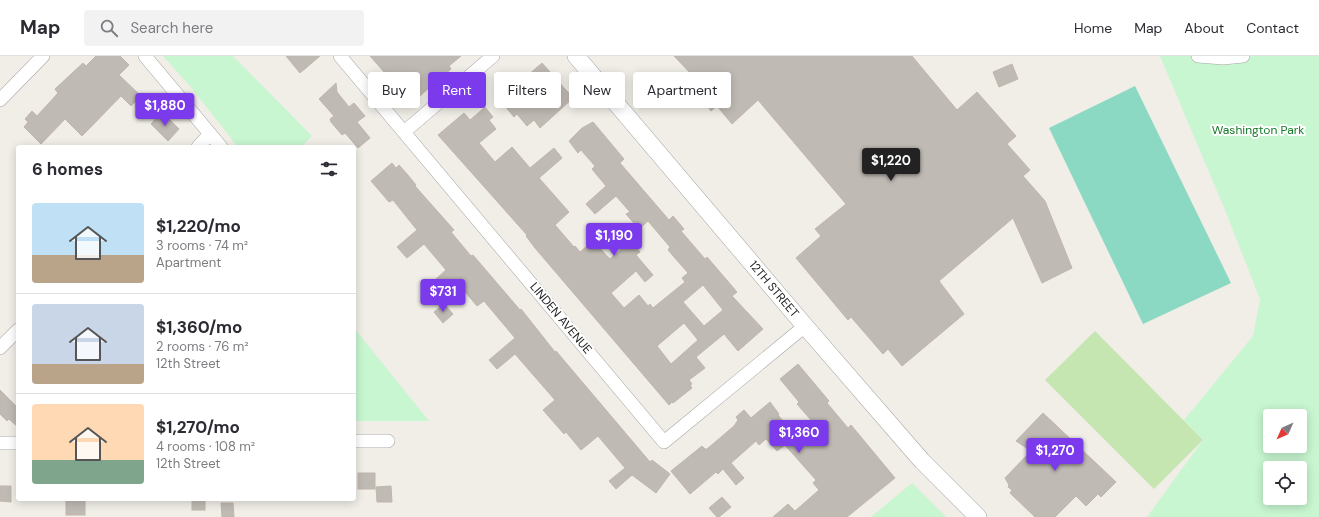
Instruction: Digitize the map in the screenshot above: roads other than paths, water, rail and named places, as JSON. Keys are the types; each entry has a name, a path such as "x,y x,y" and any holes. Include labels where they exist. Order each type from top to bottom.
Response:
{"street":[{"path":"0,100 43,56"},
{"path":"145,56 219,145"},
{"name":"LINDEN AVENUE","path":"340,56 664,442 805,326"},
{"path":"404,132 493,56"},
{"name":"12TH STREET","path":"576,56 805,326 922,461 978,517"},
{"path":"1198,56 1223,58 1243,56"},
{"path":"200,145 210,134"},
{"path":"0,348 16,332"},
{"path":"356,441 388,441"},
{"path":"0,443 16,443"}],"park label":[{"name":"Washington Park","path":"1258,130"}]}
